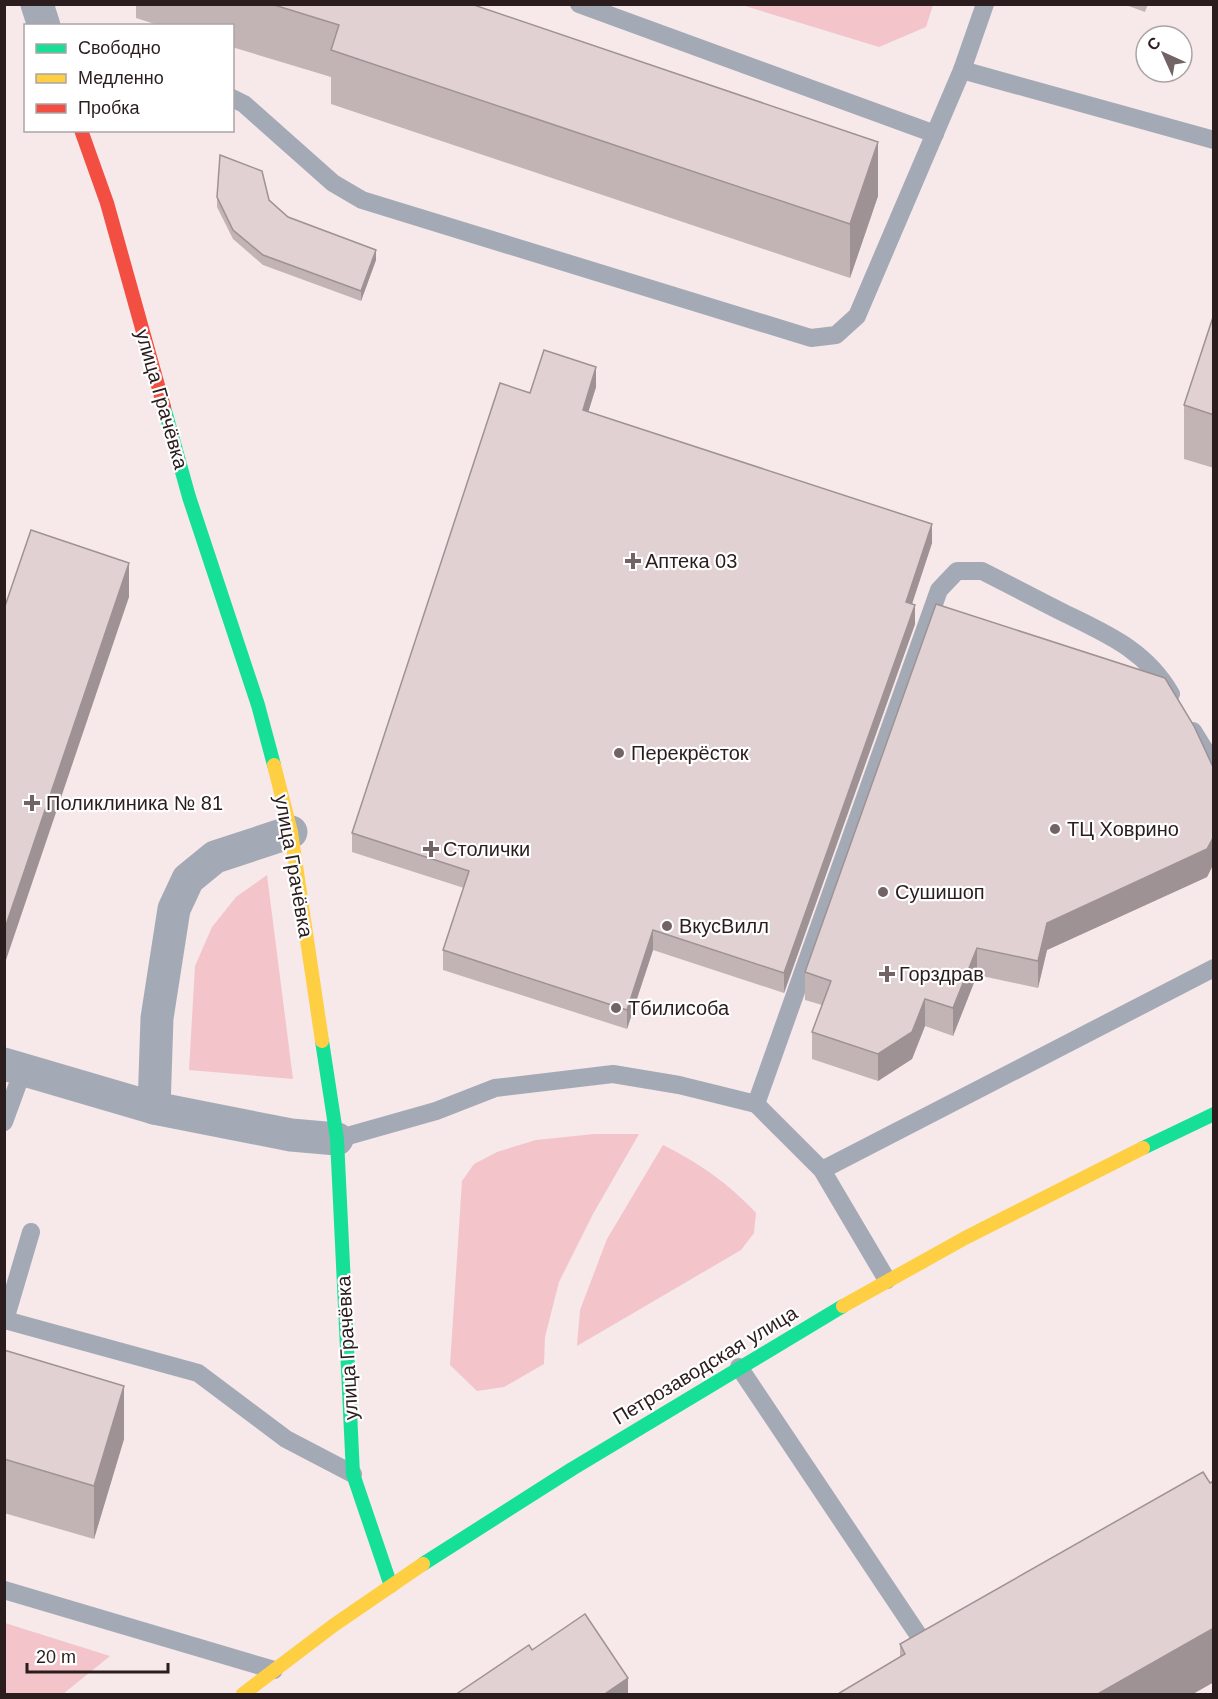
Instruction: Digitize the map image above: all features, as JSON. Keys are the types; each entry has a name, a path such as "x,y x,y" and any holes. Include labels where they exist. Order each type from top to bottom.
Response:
{"street":[{"path":"37,4 43,24"},
{"name":"улица Грачёвка","path":"82,132 107,203 189,497 258,705 291,832 337,1139 353,1474 391,1586"},
{"path":"154,1108 157,1018 174,909 188,879 215,856 291,832"},
{"path":"14,1067 154,1108 291,1135 337,1139"},
{"name":"Петрозаводская улица","path":"243,1695 391,1586 537,1490 739,1367 887,1280 1067,1186 1214,1114"}],"lane":[{"path":"579,4 935,134"},
{"path":"234,99 244,104 333,183 362,200 811,338 836,335 857,316 962,70 985,4"},
{"path":"962,70 1214,140"},
{"path":"756,1104 939,590 957,571 982,572 1123,642 1144,659 1165,683 1214,765"},
{"path":"822,1170 1214,968"},
{"path":"4,1122 14,1067"},
{"path":"337,1139 436,1111 495,1088 613,1074 679,1085 756,1104 822,1170 887,1280"},
{"path":"31,1232 5,1320 198,1373 286,1439 353,1474"},
{"path":"739,1367 923,1642 893,1661"},
{"path":"4,1590 274,1670"}],"shaded area":[{"path":"933,4 926,27 879,47 742,5"},
{"path":"267,875 293,1079 189,1070 195,966 212,927 236,897"},
{"path":"594,1134 639,1134 593,1214 559,1282 545,1337 544,1364 504,1387 477,1391 450,1365 462,1181 474,1164 497,1152 536,1140"},
{"path":"663,1145 689,1159 735,1192 756,1213 754,1233 741,1250 577,1346 580,1310 607,1239"},
{"path":"4,1623 110,1656 63,1694 5,1694"}],"building":[{"path":"271,4 471,4 878,142 850,224 331,50 339,25"},
{"path":"220,155 262,171 269,200 288,217 376,250 361,291 263,255 233,230 217,197"},
{"path":"1214,314 1214,415 1184,405"},
{"path":"544,350 596,367 583,410 932,524 906,602 915,605 784,973 653,930 627,1010 443,950 469,871 352,833 500,383 530,393"},
{"name":"Поликлиника № 81","path":"31,530 129,563 5,928 4,609"},
{"name":"ТЦ Ховрино","path":"936,604 1165,678 1194,726 1214,769 1214,836 1207,849 1047,923 1038,961 977,948 953,1008 925,999 912,1032 878,1054 812,1032 831,981 805,972"},
{"path":"4,1350 124,1386 94,1486 4,1459"},
{"path":"1203,1472 1210,1483 1214,1481 1214,1628 1096,1695 836,1695 905,1654 900,1644"},
{"path":"585,1614 628,1678 603,1695 455,1695 529,1645 532,1650"}],"traffic: fast":[{"path":"164,407 189,497 258,705 274,765"},
{"path":"322,1041 337,1139 353,1474 391,1586"},
{"path":"1143,1148 1214,1114"},
{"path":"423,1564 572,1469 843,1306"}],"traffic: slow":[{"path":"274,765 291,832 322,1041"},
{"path":"843,1306 965,1238 1143,1148"},
{"path":"243,1694 334,1625 423,1564"}],"traffic: jam":[{"path":"82,132 107,203 164,407"}],"place":[{"name":"Аптека 03","path":"633,561"},
{"name":"Перекрёсток","path":"619,753"},
{"name":"Поликлиника № 81","path":"32,803"},
{"name":"ТЦ Ховрино","path":"1055,829"},
{"name":"Столички","path":"431,849"},
{"name":"Сушишоп","path":"883,892"},
{"name":"ВкусВилл","path":"667,926"},
{"name":"Горздрав","path":"887,974"},
{"name":"Тбилисоба","path":"616,1008"}]}
